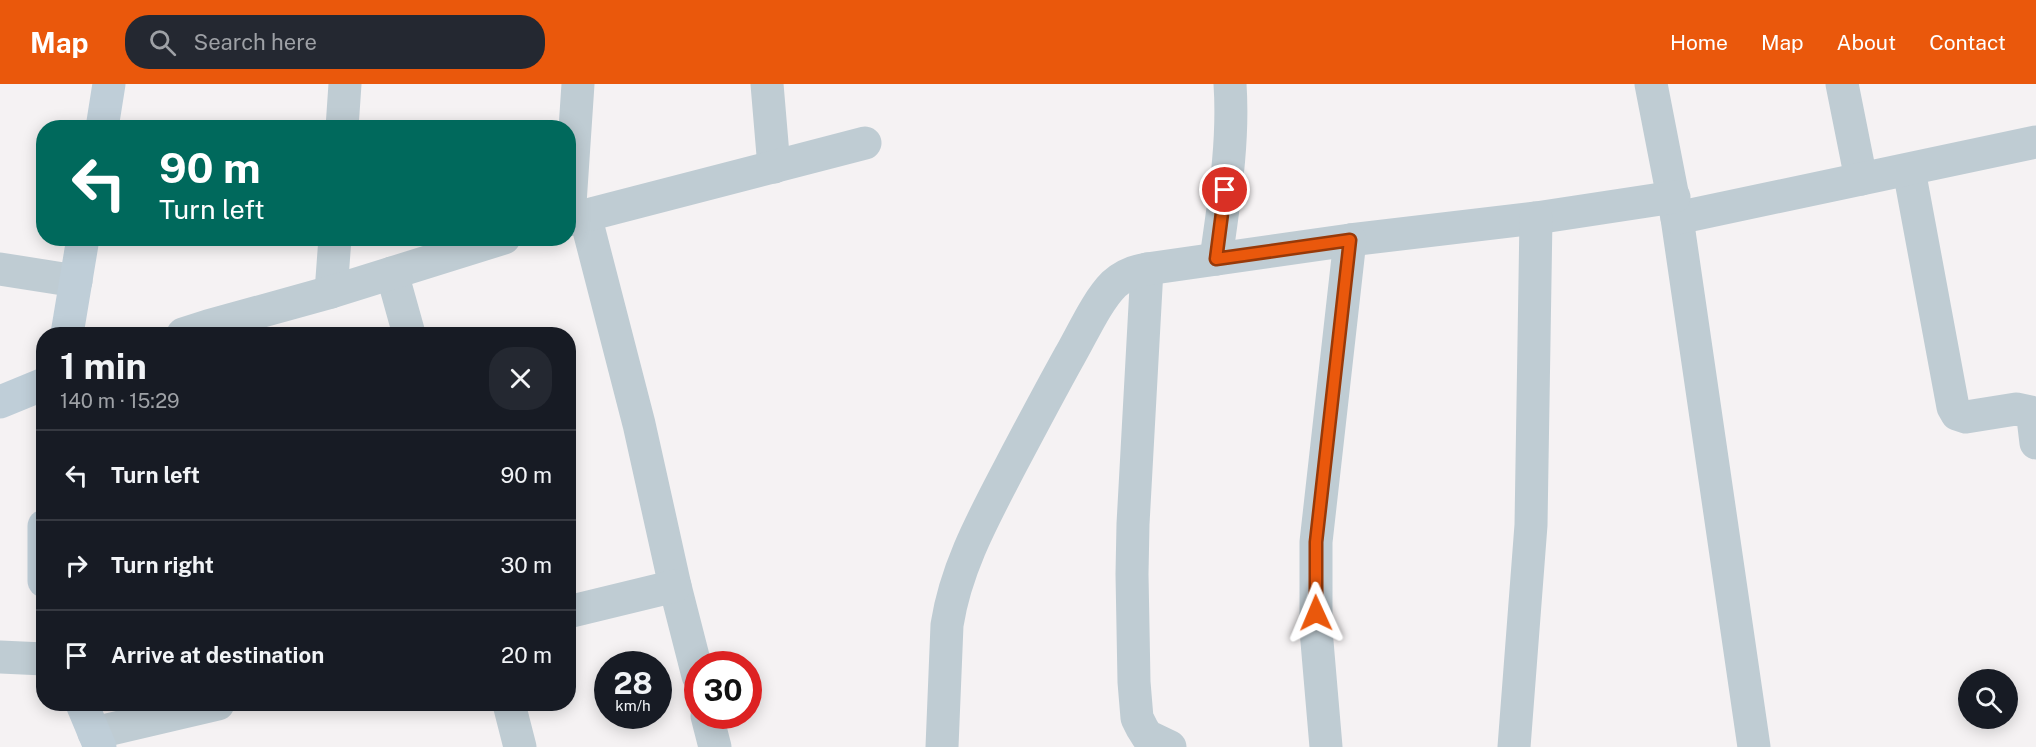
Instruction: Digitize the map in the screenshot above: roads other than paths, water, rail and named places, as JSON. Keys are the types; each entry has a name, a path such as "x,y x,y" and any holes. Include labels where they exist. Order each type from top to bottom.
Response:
{"main road":[{"path":"103,120 109,84"},
{"path":"68,327 82,246"},
{"path":"0,402 36,387"}],"street":[{"path":"343,120 345,84"},
{"path":"576,151 578,84"},
{"path":"767,84 774,167"},
{"path":"1216,259 1228,167 1230,84"},
{"path":"1651,84 1675,208 1754,747"},
{"path":"1842,84 1861,179"},
{"path":"942,747 947,625 956,586 972,541 1053,385 1101,301 1107,292 1134,271 1350,240 1536,218 1675,208 1861,179 2036,142"},
{"path":"576,217 865,143"},
{"path":"1909,170 1953,407 1957,414 1966,417 2016,409 2030,412 2033,418 2036,443"},
{"path":"1515,747 1531,525 1536,218"},
{"path":"576,224 639,424 692,651"},
{"path":"1326,747 1316,630 1316,542 1350,240"},
{"path":"332,292 335,246"},
{"path":"205,327 332,292 478,246"},
{"path":"0,269 76,281"},
{"path":"1146,269 1133,524 1134,682 1137,718 1142,728 1147,736 1170,747"},
{"path":"392,273 407,327"},
{"path":"576,610 675,586"},
{"path":"0,657 36,659"},
{"path":"92,728 181,711"},
{"path":"511,711 520,747"},
{"path":"710,729 715,747"}]}
